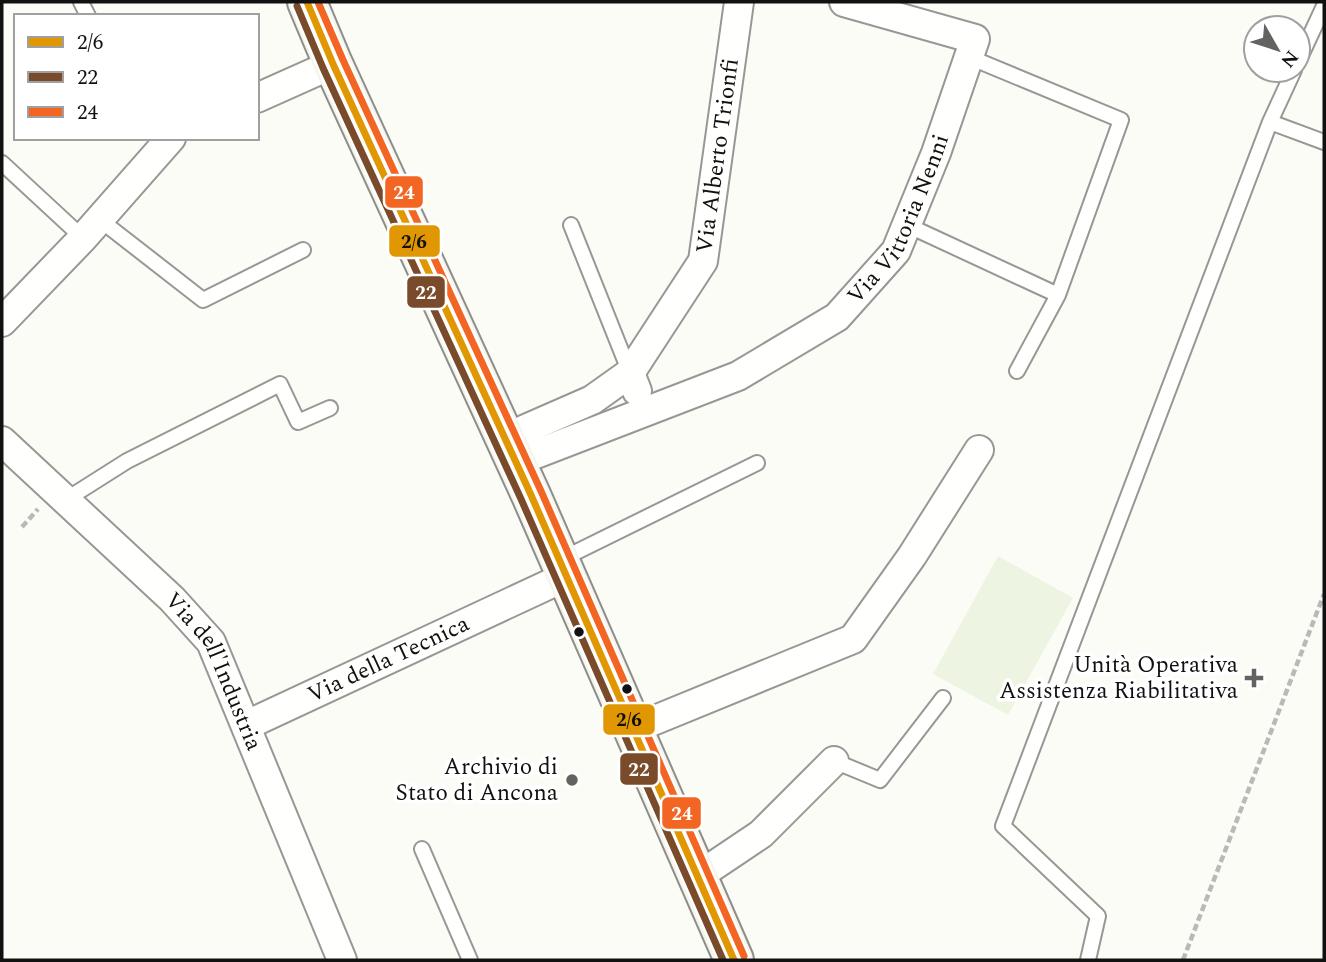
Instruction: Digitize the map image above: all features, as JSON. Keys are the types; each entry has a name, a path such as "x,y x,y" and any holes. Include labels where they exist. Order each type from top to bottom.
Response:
{"main road":[{"path":"307,2 563,568 734,960"}],"street":[{"name":"Via Alberto Trionfi","path":"630,373 703,261 739,2"},
{"path":"844,2 975,39 969,57"},
{"name":"Via Vittoria Nenni","path":"510,450 645,410 738,376 837,317 896,251 936,153 969,57"},
{"path":"259,98 333,64"},
{"path":"2,322 169,140"},
{"path":"510,450 592,400 630,373 645,410"},
{"name":"Via dell'Industria","path":"2,442 172,599 211,642 342,960"},
{"path":"633,729 853,639 912,556 979,450"},
{"name":"Via della Tecnica","path":"247,725 563,568"},
{"path":"697,877 761,834 834,761"}],"lane":[{"path":"1312,32 1324,6"},
{"path":"969,57 1121,120 1058,295 1017,371"},
{"path":"1087,960 1098,916 1003,826 1270,122 1288,84"},
{"path":"1270,122 1324,142"},
{"path":"2,163 91,228 203,300 303,250"},
{"path":"571,225 630,373"},
{"path":"907,225 1058,295"},
{"path":"66,499 127,461 280,384 298,422 330,408"},
{"path":"563,568 757,463"},
{"path":"834,761 880,780 943,698"},
{"path":"422,849 470,960"}],"path":[{"path":"1183,960 1324,594"}],"green space":[{"path":"998,556 1073,598 1008,715 933,674"}],"transit line":[{"name":"2/6","path":"307,2 531,495 734,960"},
{"name":"24","path":"318,2 541,491 744,956"},
{"name":"22","path":"297,6 521,499 723,960"}],"place":[{"name":"Unità Operativa Assistenza Riabilitativa","path":"1254,678"},
{"name":"Archivio di Stato di Ancona","path":"572,780"}]}
